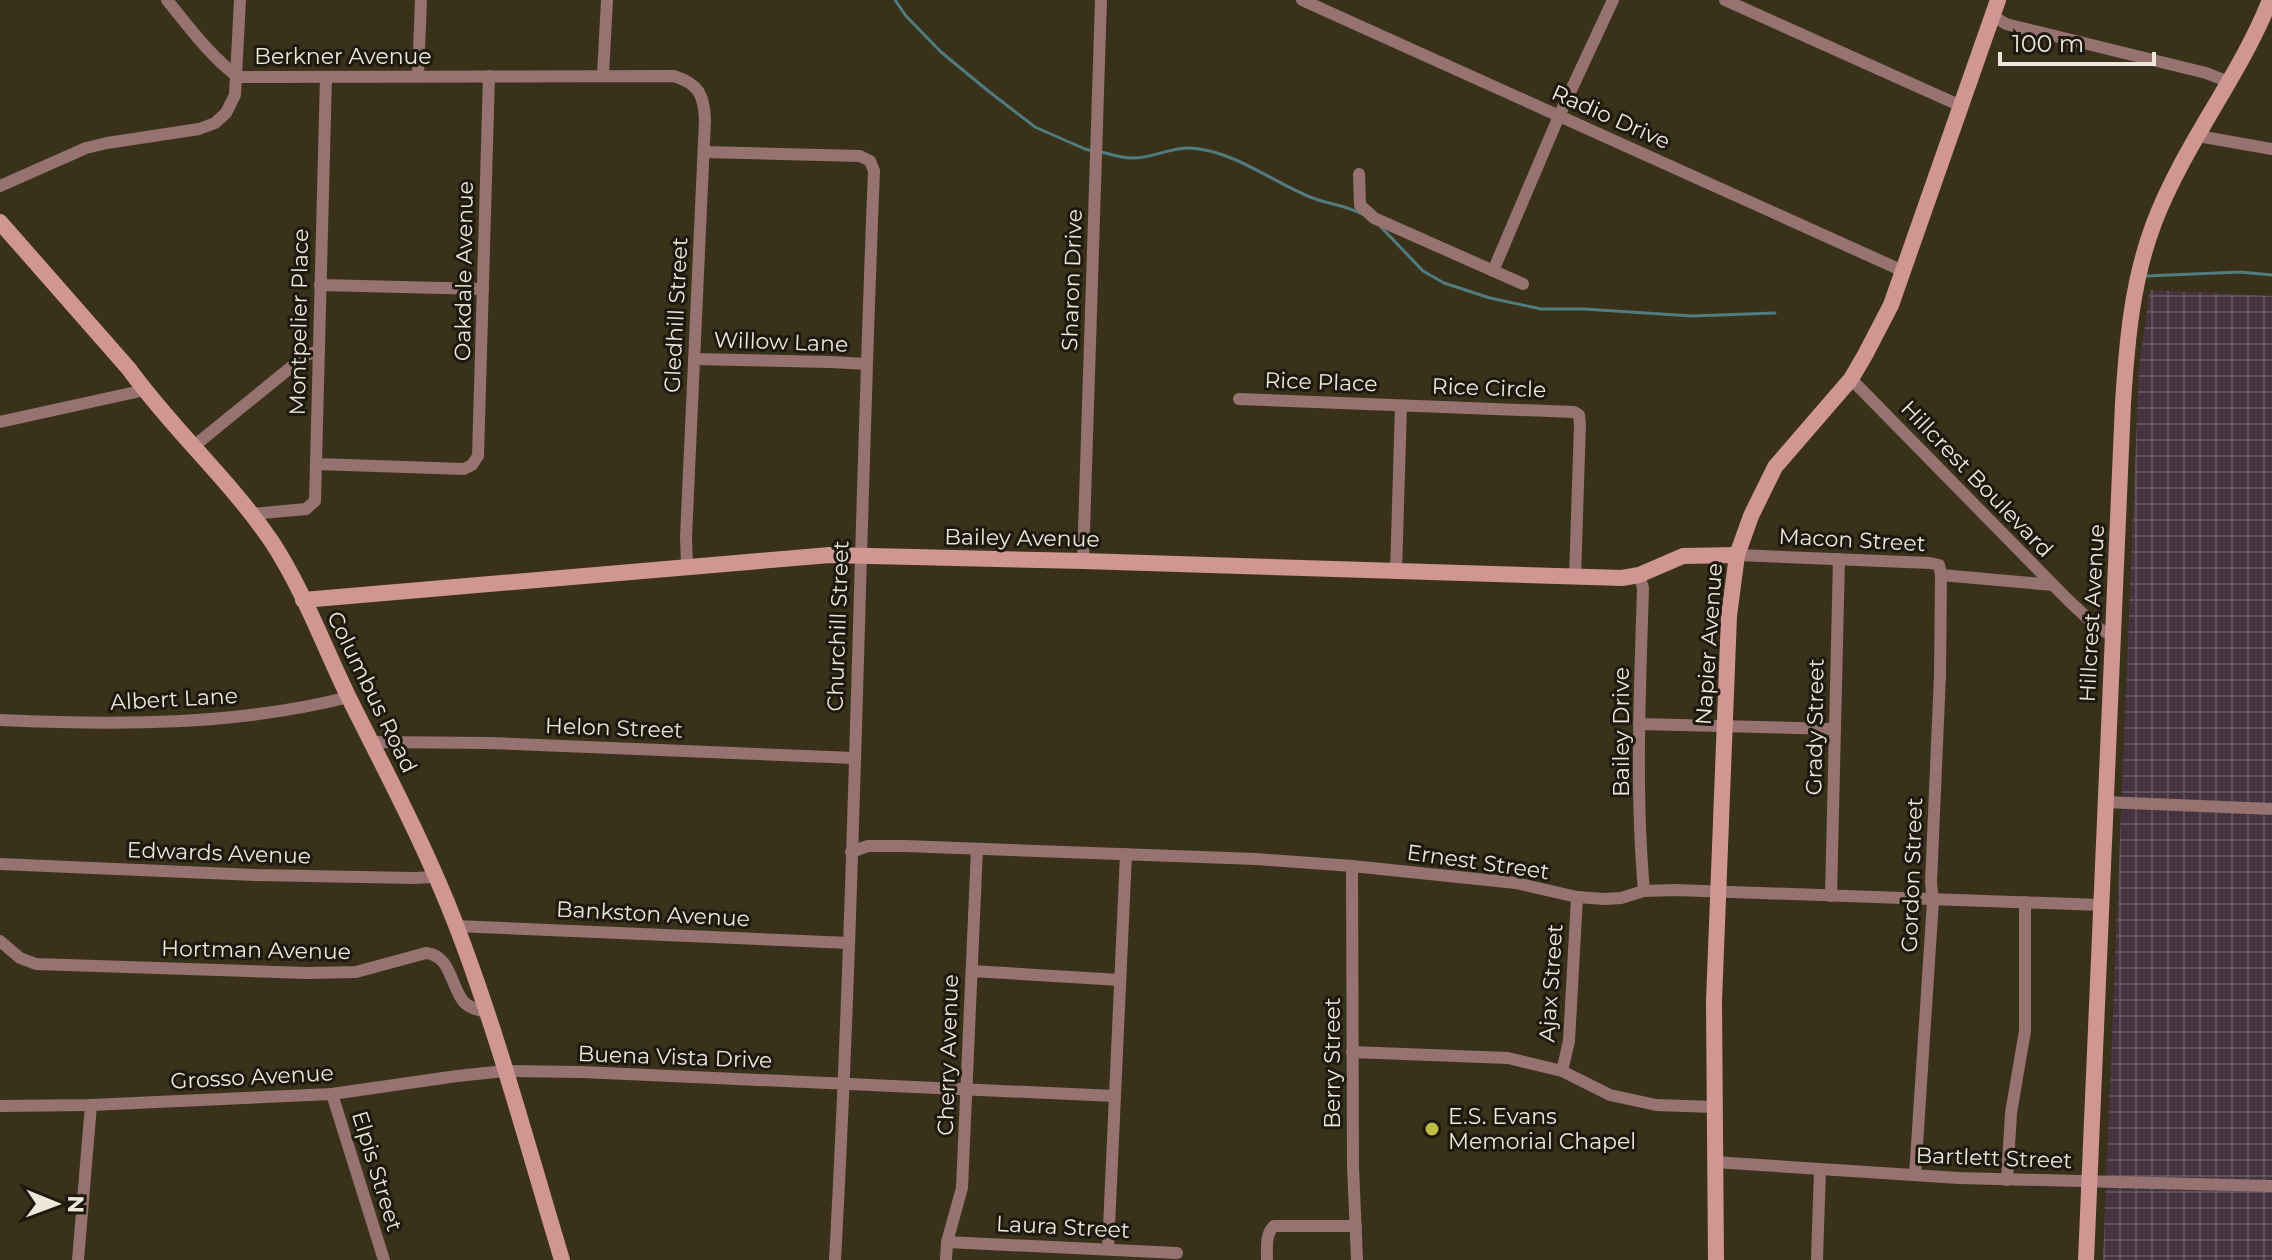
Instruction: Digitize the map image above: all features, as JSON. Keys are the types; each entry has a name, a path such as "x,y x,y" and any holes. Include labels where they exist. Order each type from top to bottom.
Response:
{"street":[{"path":"167,0 223,66 238,77"},
{"path":"238,77 240,0"},
{"path":"418,76 421,0"},
{"path":"603,75 607,0"},
{"name":"Sharon Drive","path":"1083,561 1101,0"},
{"name":"Radio Drive","path":"1302,0 1903,271"},
{"path":"1493,271 1559,116 1613,0"},
{"path":"1725,0 1961,106"},
{"name":"Hillcrest Avenue","path":"2086,1260 2123,403 2130,315 2154,222 2176,175 2259,28 2270,0"},
{"path":"1995,8 2006,24 2206,73 2229,82"},
{"name":"Napier Avenue","path":"1716,1260 1714,1001 1729,616 1737,555 1751,516 1775,467 1851,379 1886,314 1995,8"},
{"name":"Oakdale Avenue","path":"316,464 464,469 472,465 478,452 489,76"},
{"name":"Berkner Avenue","path":"0,186 86,148 208,126 226,113 233,102 238,77 679,77"},
{"name":"Montpelier Place","path":"251,514 310,507 316,496 326,77"},
{"name":"Gledhill Street","path":"679,77 689,81 702,97 705,120 687,566"},
{"path":"2198,136 2272,149"},
{"name":"Churchill Street","path":"704,152 860,156 870,161 874,171 845,1083 835,1260"},
{"path":"1359,174 1360,205 1374,218 1523,284"},
{"name":"Columbus Road","path":"0,222 129,369 273,544 372,742 456,926 505,1071 562,1260"},
{"path":"320,285 483,289"},
{"path":"194,446 306,355 319,351"},
{"name":"Willow Lane","path":"694,359 866,364"},
{"name":"Hillcrest Boulevard","path":"1851,379 2053,585 2098,628 2113,636"},
{"path":"0,422 145,390"},
{"name":"Rice Place","path":"1239,399 1401,406"},
{"name":"Rice Circle","path":"1396,572 1401,406 1557,410 1579,415 1575,577"},
{"name":"Bailey Avenue","path":"303,600 830,555 1622,578 1639,575 1683,556 1737,555"},
{"name":"Macon Street","path":"1737,555 1930,563 1939,565 1941,575 2053,585"},
{"name":"Grady Street","path":"1831,896 1839,559"},
{"name":"Bailey Drive","path":"1639,575 1643,588 1639,724 1644,891"},
{"name":"Gordon Street","path":"1915,1175 1933,901 1931,883 1941,575"},
{"name":"Albert Lane","path":"0,720 146,722 239,717 349,697"},
{"path":"1639,724 1835,729"},
{"name":"Helon Street","path":"372,742 489,743 855,758"},
{"path":"2105,802 2272,809"},
{"name":"Ernest Street","path":"851,852 868,846 1256,859 1516,883 1577,897 1621,898 1644,891 1676,890 2100,905"},
{"name":"Cherry Avenue","path":"946,1260 947,1242 962,1188 977,849"},
{"path":"1108,1249 1126,854"},
{"name":"Edwards Avenue","path":"0,864 255,875 436,877"},
{"name":"Berry Street","path":"1352,866 1353,1167 1357,1260"},
{"name":"Ajax Street","path":"1562,1071 1569,1041 1577,897"},
{"path":"2007,1180 2011,1113 2025,1031 2025,902"},
{"name":"Bankston Avenue","path":"456,926 849,943"},
{"name":"Hortman Avenue","path":"0,941 20,958 36,964 307,973 356,972 426,953 435,954 442,959 464,1003 486,1012"},
{"path":"972,971 1120,980"},
{"path":"1352,1052 1508,1058 1562,1071 1610,1095 1656,1105 1714,1107"},
{"name":"Buena Vista Drive","path":"505,1071 1115,1096"},
{"name":"Grosso Avenue","path":"0,1106 332,1094 505,1071"},
{"name":"Elpis Street","path":"332,1094 384,1260"},
{"path":"78,1260 91,1105"},
{"name":"Bartlett Street","path":"1714,1162 2007,1180 2272,1186"},
{"path":"1817,1260 1820,1169"},
{"path":"1267,1260 1267,1241 1274,1226 1356,1226"},
{"name":"Laura Street","path":"947,1242 1177,1253"}],"shaded area":[{"path":"2150,290 2272,296 2272,1260 2103,1260 2139,367"}],"waterway":[{"path":"895,0 941,52 1035,127 1093,151"},
{"path":"1101,152 1131,158 1183,148 1207,150 1237,161 1310,197 1362,214"},
{"path":"1381,227 1423,271 1444,283 1490,298 1541,309 1692,316 1775,313"},
{"path":"2147,276 2240,272 2272,275"}],"place":[{"name":"E.S. Evans Memorial Chapel","path":"1432,1129"}]}
